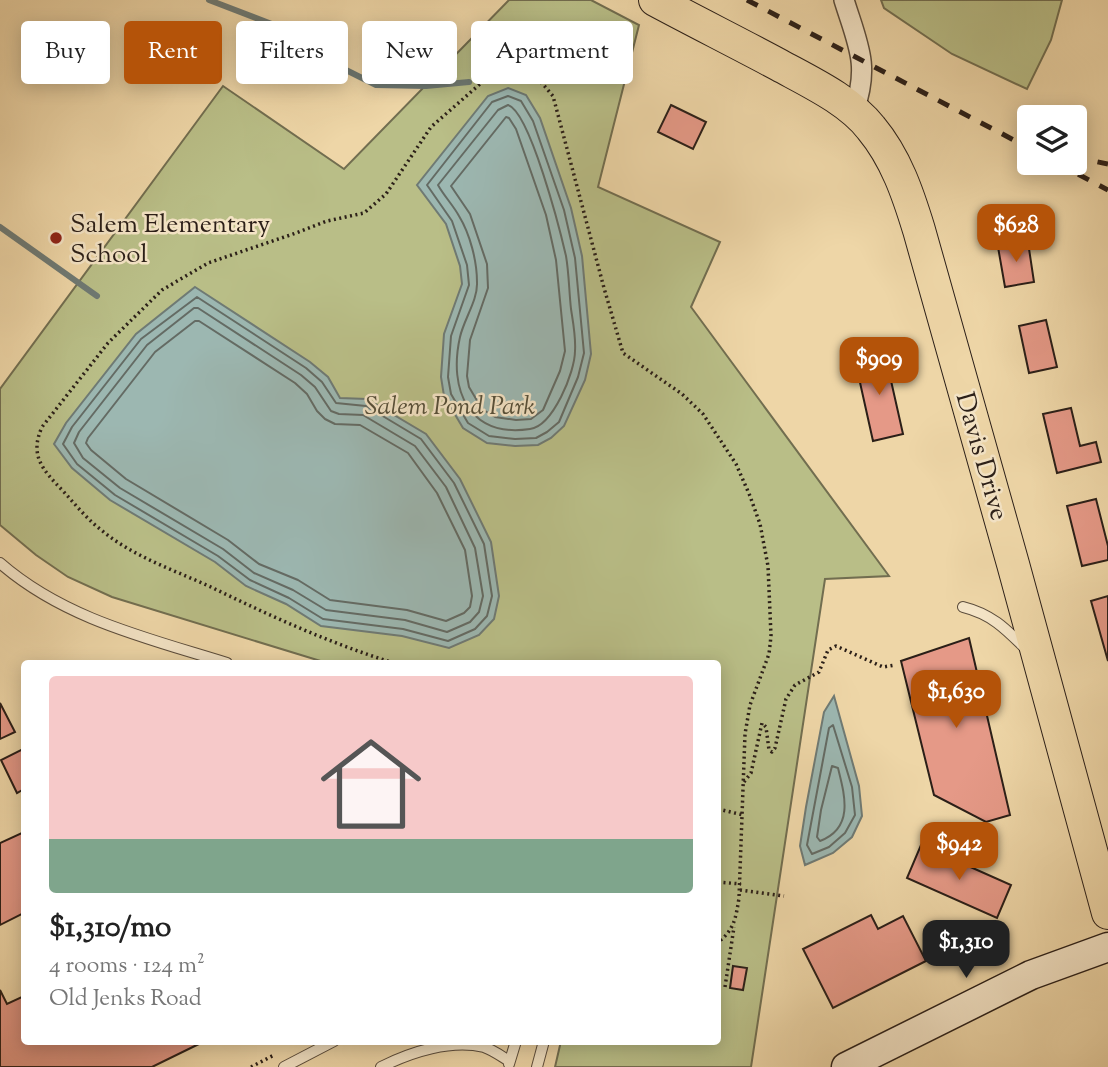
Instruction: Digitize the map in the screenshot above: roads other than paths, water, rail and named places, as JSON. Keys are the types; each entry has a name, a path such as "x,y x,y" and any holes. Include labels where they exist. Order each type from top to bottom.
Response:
{"main road":[{"name":"Davis Drive","path":"655,0 810,82 854,111 870,126 895,164 908,195 1108,913"}],"street":[{"path":"844,0 862,61 863,80 854,111"},
{"path":"846,1067 1031,975 1108,947"}],"lane":[{"path":"0,563 43,595 77,613 113,628 217,660"},
{"path":"963,607 984,612 1008,631 1040,663"},
{"path":"284,1067 326,1045"},
{"path":"381,1067 417,1053 449,1045 487,1048 509,1064 515,1045"},
{"path":"537,1067 543,1045"}],"water":[{"path":"508,88 526,95 540,118 571,208 582,256 591,354 585,380 564,426 538,445 487,443 463,428 444,396 441,377 444,334 462,284 460,266 446,224 417,185 488,96"},
{"path":"195,287 310,362 328,377 340,398 367,399 426,434 460,479 491,542 499,596 494,619 479,635 449,648 402,636 321,626 286,604 246,586 215,562 110,500 72,468 54,444 66,423 136,334"},
{"path":"834,696 859,786 862,816 852,837 833,853 805,865 800,846 806,807 824,712"}],"waterway":[{"path":"209,0 295,33 344,69 376,85 426,86 469,82"},
{"path":"0,227 97,296"}],"railway":[{"path":"747,0 1017,142"},
{"path":"1087,160 1108,164"},
{"path":"1080,175 1108,190"}],"place":[{"name":"Salem Elementary School","path":"56,238"}],"park label":[{"name":"Salem Pond Park","path":"450,405"}]}
